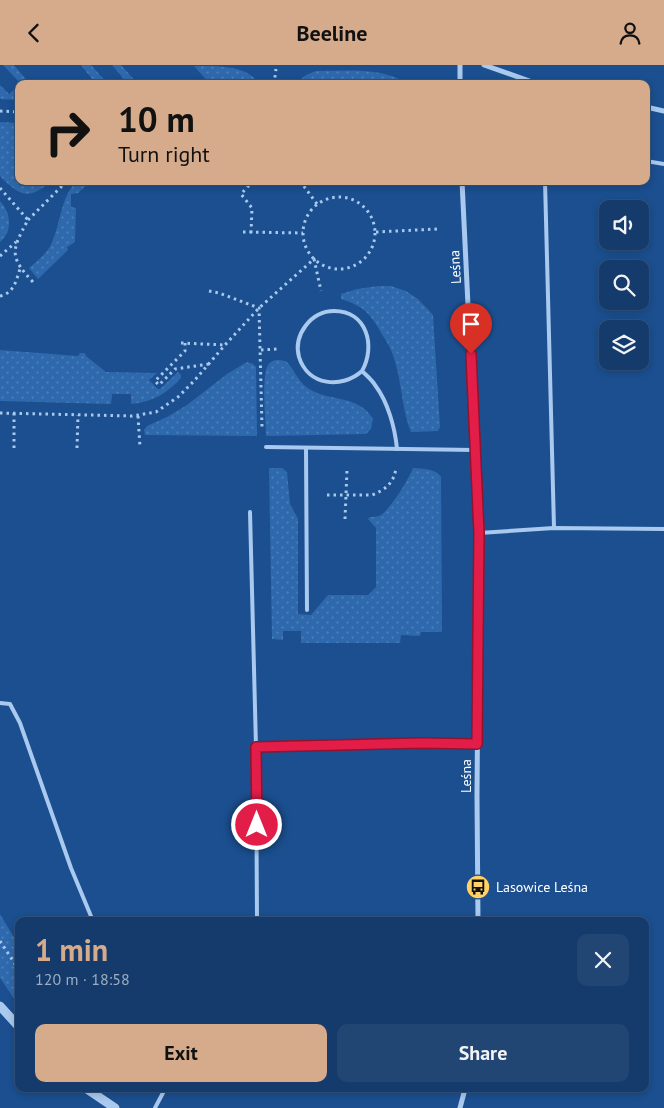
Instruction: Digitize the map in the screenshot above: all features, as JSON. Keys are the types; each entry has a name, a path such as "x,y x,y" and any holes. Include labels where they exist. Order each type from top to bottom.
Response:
{"street":[{"path":"460,65 460,80"},
{"path":"484,65 527,80"},
{"path":"650,108 664,111"},
{"name":"Leśna","path":"462,185 479,533 478,917"},
{"path":"0,1006 15,1023"},
{"path":"92,1092 115,1108"},
{"path":"460,1108 464,1092"}],"lane":[{"path":"650,162 664,165"},
{"path":"545,185 554,528"},
{"path":"336,311 351,315 368,335 368,357 362,371 350,379 335,383 316,379 303,365 299,357 298,348 302,333 308,322 313,318 336,311"},
{"path":"362,371 376,385 386,405 396,436 397,449"},
{"path":"266,447 475,450"},
{"path":"306,448 307,610"},
{"path":"250,512 256,747 257,917"},
{"path":"479,533 554,528 664,529"},
{"path":"0,703 10,704 20,723 71,868 91,917"},
{"path":"256,747 422,743 477,744"},
{"path":"155,1108 163,1092"}],"path":[{"path":"275,80 276,69"},
{"path":"0,111 15,112"},
{"path":"0,256 16,242 28,220 63,185"},
{"path":"250,185 241,194 252,208 251,233"},
{"path":"303,185 317,204"},
{"path":"0,188 28,220"},
{"path":"339,196 353,198 365,206 373,218 376,232 374,244 368,255 360,263 349,268 336,269 324,266 314,259 307,250 303,239 306,217 313,207 325,199 339,196"},
{"path":"376,232 438,229"},
{"path":"243,233 303,233"},
{"path":"16,242 16,260 20,268 34,283"},
{"path":"0,413 138,416 156,412 178,397 259,308 314,259"},
{"path":"314,259 327,313"},
{"path":"0,296 9,293 13,289 20,268"},
{"path":"209,291 259,308"},
{"path":"259,308 262,404"},
{"path":"210,363 175,369 159,385 156,381 185,351 183,343 225,345"},
{"path":"14,413 14,448"},
{"path":"77,448 78,415"},
{"path":"138,416 140,447"},
{"path":"346,519 347,448"},
{"path":"307,495 372,495 389,485 396,471 397,449"},
{"path":"0,941 15,963"}],"shaded area":[{"path":"3,65 14,65 27,80 17,80"},
{"path":"81,65 91,65 104,80 93,80"},
{"path":"112,65 121,65 134,80 125,80"},
{"path":"194,66 240,70 248,73 255,80 206,80"},
{"path":"316,71 364,71 376,72 400,80 300,80"},
{"path":"0,85 9,94 15,89 15,100 0,99"},
{"path":"0,122 15,123 15,185 46,185 36,191 24,193 13,188 0,176"},
{"path":"74,185 87,185 78,193 71,194 71,207 76,208 75,242 67,247 68,250 38,279 29,268 48,250 55,234 64,202"},
{"path":"0,201 8,216 9,227 0,242"},
{"path":"391,286 406,291 418,299 433,315 440,427 438,431 411,432 407,422 396,366 389,346 368,313 354,304 341,299 341,294 357,289"},
{"path":"0,350 78,356 80,353 85,353 86,356 106,372 157,373 149,380 158,389 178,372 181,378 170,389 159,396 131,404 131,394 112,394 111,404 0,401"},
{"path":"279,360 286,361 302,383 313,391 359,405 367,411 373,419 371,429 366,434 266,436 264,389 266,371 270,363"},
{"path":"247,362 256,367 257,436 145,435 144,430 147,426 187,405 227,374"},
{"path":"269,468 282,468 287,472 290,504 298,519 298,614 311,615 328,595 368,595 376,587 376,528 368,519 380,516 385,512 408,479 413,468 428,469 436,472 441,477 442,632 421,632 420,636 401,635 400,643 301,643 301,631 283,631 283,640 272,639"},
{"path":"0,914 15,939 15,999 0,978"}],"place":[{"name":"Lasowice Leśna","path":"478,887"}],"route":[{"path":"257,825 256,747 422,743 477,744 479,533 471,354"}]}
